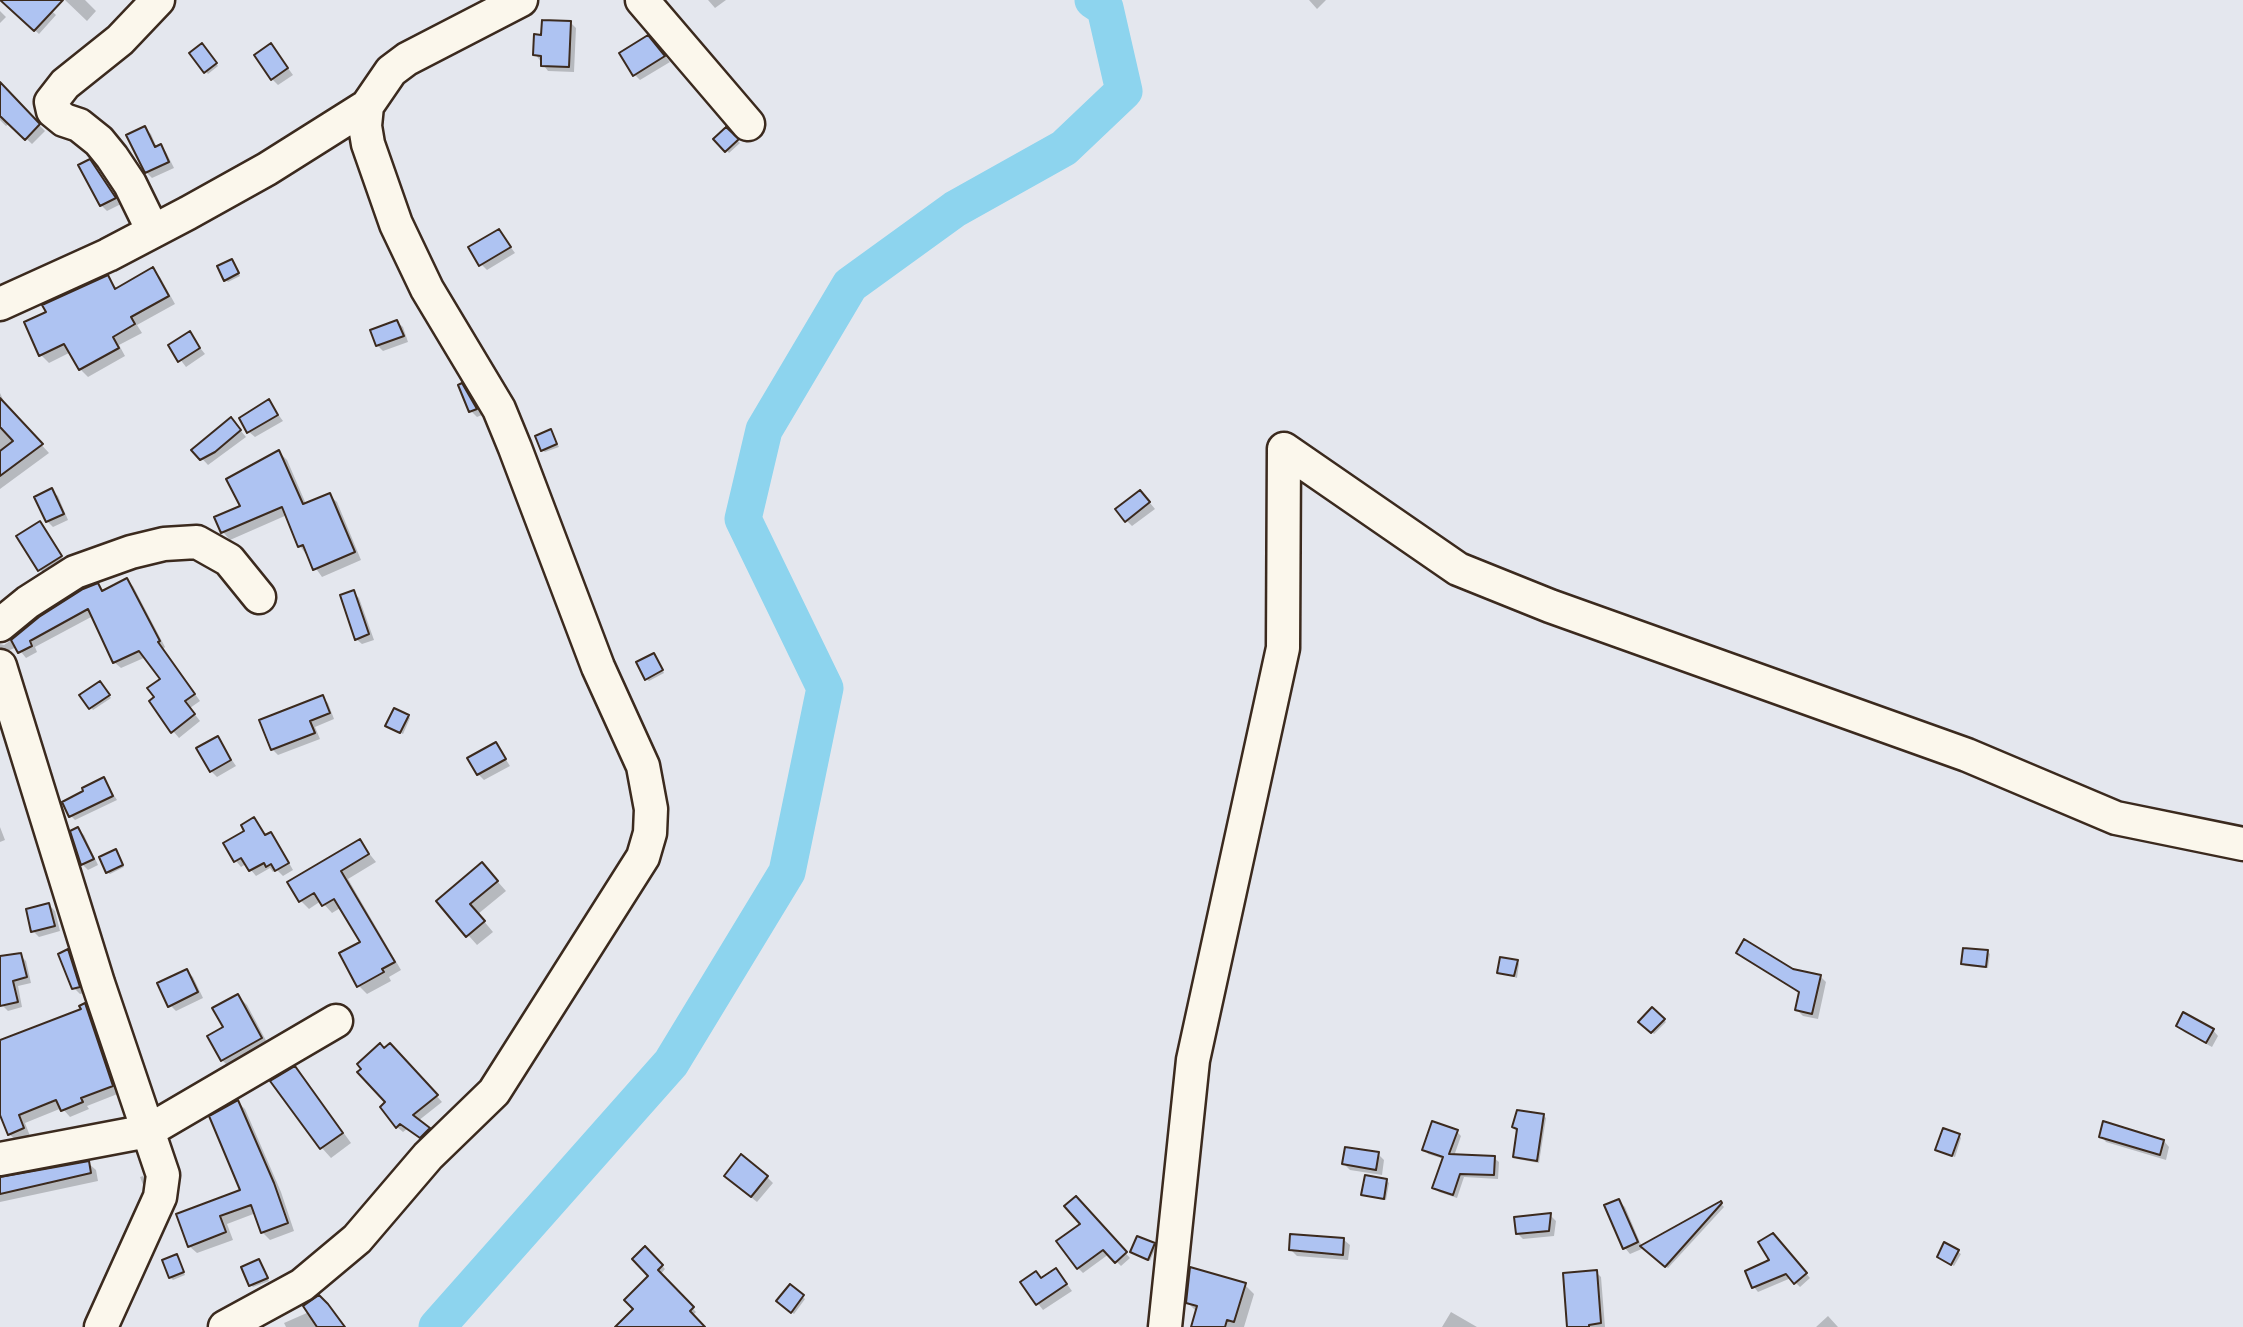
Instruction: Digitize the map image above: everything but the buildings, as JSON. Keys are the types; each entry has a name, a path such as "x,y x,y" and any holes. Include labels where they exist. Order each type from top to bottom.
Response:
{"street":[{"path":"153,232 130,184 112,157 99,141 79,125 64,120 52,111 51,102 65,84 120,40 158,0"},
{"path":"0,304 108,255 267,169 367,106 391,71 407,59 522,0"},
{"path":"642,0 748,124"},
{"path":"225,1327 302,1285 358,1239 428,1156 494,1092 643,856 650,833 652,809 643,766 598,667 499,409 427,289 396,224 368,144 365,126 367,106"},
{"path":"1165,1327 1193,1060 1283,648 1283,449 1458,569 1470,574 1550,606 1967,755 2116,818 2243,844"},
{"path":"0,625 28,602 75,572 131,552 164,544 197,542 229,559 259,597"},
{"path":"0,666 98,983 163,1175 160,1197 101,1327"},
{"path":"0,1159 148,1130 336,1021"}],"waterway":[{"path":"437,1327 671,1063 787,872 825,688 743,519 764,430 850,285 955,209 1064,148 1124,91 1105,8 1093,0"}]}
